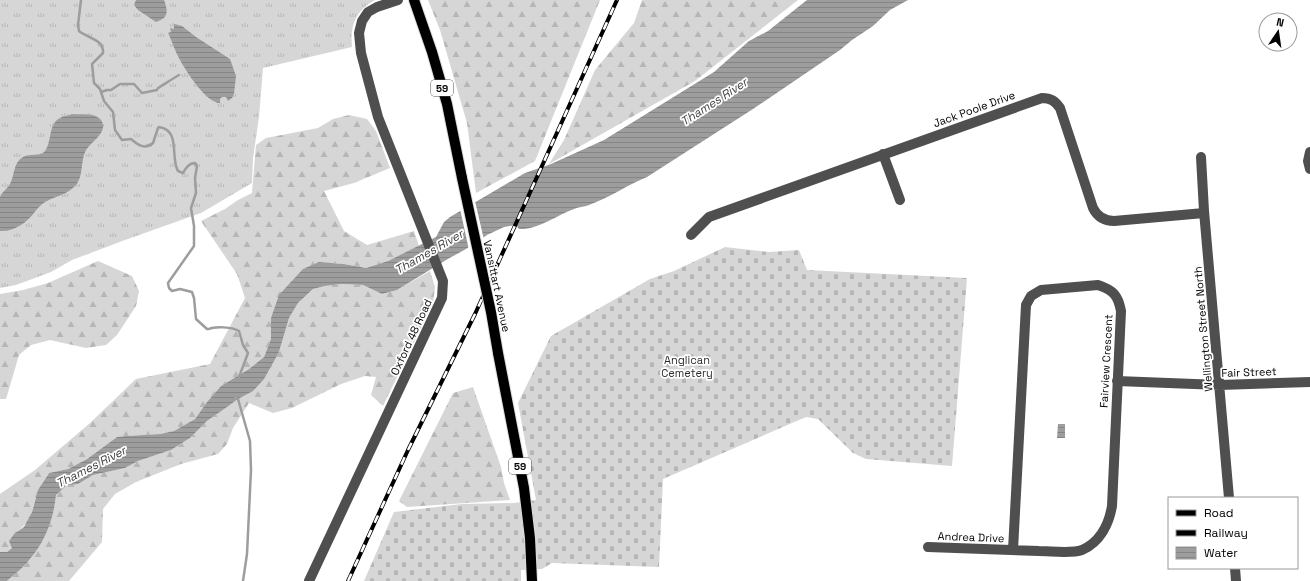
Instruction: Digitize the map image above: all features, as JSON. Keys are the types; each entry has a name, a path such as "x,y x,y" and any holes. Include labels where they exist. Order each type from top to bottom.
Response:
{"main road":[{"name":"Vansittart Avenue","path":"414,0 432,52 447,104 491,312 524,488 530,538 532,581"}],"street":[{"name":"Oxford 48 Road","path":"309,581 442,298 443,281 441,274 378,117 360,49 359,32 362,20 368,12 377,7 398,0"},
{"name":"Jack Poole Drive","path":"691,235 710,217 1042,98 1049,98 1056,102 1060,108 1093,208 1100,217 1106,220 1114,221 1204,213"},
{"path":"1310,152 1308,161 1310,169"},
{"path":"883,154 900,200"},
{"name":"Wellington Street North","path":"1201,157 1204,213 1229,497"},
{"name":"Fairview Crescent","path":"1098,285 1108,288 1114,293 1121,310 1112,506 1107,525 1099,537 1082,550 1062,552 1013,550 1025,309 1031,296 1036,292 1046,289 1098,285"},
{"name":"Fair Street","path":"1117,381 1220,385 1310,382"},
{"name":"Andrea Drive","path":"928,547 1013,550"},
{"path":"1235,569 1236,581"}],"green space":[{"path":"0,0 375,0 368,4 358,14 355,20 352,32 352,47 263,68 259,117 253,158 252,183 201,213 72,260 51,272 16,285 0,288"},
{"path":"428,0 600,0 535,161 476,193 467,123 440,30"},
{"path":"642,0 798,0 695,81 549,164 564,140 595,70 634,23"},
{"path":"349,115 367,119 376,131 390,168 354,183 324,191 344,231 367,245 414,231 419,246 388,261 366,268 319,262 271,318 271,339 264,357 249,369 221,386 195,419 174,431 160,434 117,437 87,459 68,469 49,473 36,496 32,513 22,528 15,533 12,548 7,552 0,552 0,494 35,470 90,423 136,379 210,364 245,298 237,274 201,221 252,193 256,145 266,138 318,128 333,119"},
{"name":"Anglican Cemetery","path":"725,247 769,252 799,250 807,270 967,278 952,466 866,459 853,453 818,419 806,417 663,479 659,567 552,563 542,569 521,570 521,581 364,581 394,512 462,504 515,503 536,500 518,403 551,336 650,279 674,271"},
{"path":"98,261 132,276 139,291 136,306 117,335 106,345 86,348 50,340 31,345 19,355 6,399 0,399 0,294 23,290 48,283"},
{"path":"430,271 435,287 433,303 383,406 371,395 376,377 365,376 341,384 292,408 273,413 249,403 233,428 227,444 218,454 181,464 136,482 115,494 103,509 102,542 69,581 7,581 25,565 40,545 51,521 56,495 66,486 78,484 93,475 125,468 138,461 171,450 190,438 207,421 238,399 279,352 289,318 298,303 313,289 342,284 363,285 382,294 397,290"},
{"path":"473,387 501,467 504,483 510,500 407,507 399,501 453,393"}],"water":[{"path":"136,0 164,0 167,11 165,16 156,22 138,10 134,5"},
{"name":"Thames River","path":"807,0 908,0 890,10 873,26 840,50 753,109 647,177 604,199 587,206 576,208 540,225 526,229 519,229 516,225 504,227 487,235 397,290 382,294 363,285 342,284 313,289 298,303 289,318 279,352 264,379 253,391 238,399 207,421 190,438 171,450 138,461 125,468 93,475 78,484 66,486 56,495 51,521 40,545 25,565 7,581 0,581 0,552 7,552 12,548 9,541 15,533 24,527 32,512 38,490 49,473 68,469 87,459 117,437 160,434 174,431 195,419 221,386 249,369 264,357 271,339 271,318 279,295 303,269 319,262 366,268 388,261 436,237 444,222 450,217 525,173 551,164 604,140 714,72 749,41 768,31"},
{"path":"174,24 182,26 230,59 236,76 234,94 228,101 226,97 222,97 220,99 220,103 214,102 202,92 191,78 168,33 171,32 170,28 174,29"},
{"path":"72,114 87,114 95,116 101,120 103,124 103,128 99,136 84,154 80,177 76,185 69,191 43,203 31,217 19,226 10,230 0,231 0,197 12,181 17,162 23,157 43,153 49,143 52,129 56,121 61,117"},
{"path":"1058,424 1065,424 1065,438 1057,438"}],"pier":[{"path":"475,201 484,240 469,250 460,209"}],"waterway":[{"path":"81,0 78,25 79,31 94,39 103,48 103,53 92,64 94,83 100,89 104,101 113,112 115,130 122,140 131,139 139,145 147,146 153,143 159,127 166,129 173,139 176,166 178,171 183,173 188,166 193,163 197,166 195,178 196,193 191,208 194,226 194,246 168,283 169,288 172,291 180,289 192,292 196,319 207,329 224,327 239,331 243,345 248,353 239,377"},
{"path":"101,92 111,90 120,84 134,84 142,93 157,90 179,75"},
{"path":"235,397 238,399 250,441 251,470 247,554 243,581"}],"railway":[{"path":"348,581 408,450 475,314 617,0"}]}
